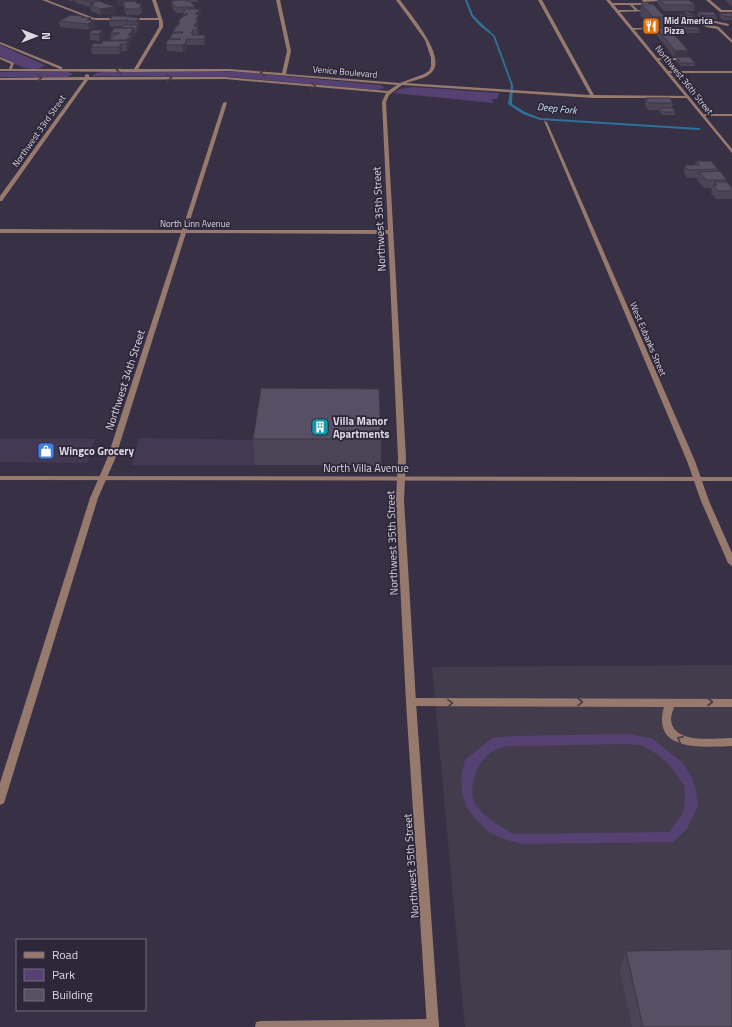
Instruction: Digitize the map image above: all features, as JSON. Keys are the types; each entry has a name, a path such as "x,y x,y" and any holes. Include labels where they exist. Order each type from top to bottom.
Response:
{"street":[{"path":"44,0 94,18 160,19"},
{"path":"135,70 160,30 160,19 154,0"},
{"path":"278,0 288,42 284,74"},
{"path":"387,92 400,84 424,75 431,71 433,66 427,40 398,0"},
{"path":"540,0 593,97"},
{"name":"Northwest 36th Street","path":"608,0 732,152"},
{"path":"633,0 657,1 656,0"},
{"path":"708,0 720,11 732,11"},
{"path":"611,4 648,4 655,11 617,11"},
{"path":"631,4 637,11"},
{"path":"620,15 632,15"},
{"path":"715,22 730,25 718,28 704,24 715,22"},
{"path":"718,28 732,42"},
{"path":"631,29 644,29"},
{"path":"635,33 647,33"},
{"path":"0,43 63,70"},
{"path":"0,58 13,64 10,70"},
{"path":"656,59 689,59"},
{"name":"Venice Boulevard","path":"0,70 229,70 400,84 593,97 688,97"},
{"name":"Northwest 33rd Street","path":"0,200 87,78 88,70"},
{"path":"667,72 732,72"},
{"name":"Venice Boulevard","path":"0,79 225,78 387,92"},
{"name":"Northwest 35th Street","path":"387,92 384,102 402,458 400,500 411,702 433,1026"},
{"name":"Northwest 34th Street","path":"0,800 94,498 111,459 225,103"},
{"path":"702,115 732,115"},
{"name":"West Eubanks Street","path":"545,122 698,479 705,501 732,563"},
{"name":"North Linn Avenue","path":"0,231 390,232"},
{"name":"North Villa Avenue","path":"0,478 732,479"},
{"path":"411,702 732,702"},
{"path":"670,702 666,720 668,728 675,737 688,742 732,742"},
{"path":"261,1027 433,1026"}],"shaded area":[{"path":"139,438 259,440 255,465 132,465"},
{"name":"Wingco Grocery","path":"0,439 95,439 87,463 0,462"},
{"path":"732,665 732,1027 465,1027 432,667"}],"green space":[{"path":"0,45 45,65 34,69 22,67 0,56"},
{"path":"0,72 69,72 73,74 67,77 0,77"},
{"path":"102,72 240,72 381,85 385,88 376,90 232,77 93,76 96,73"},
{"path":"413,87 499,93 497,99 492,99 493,103 394,93 400,89"},
{"path":"628,734 651,738 682,762 691,776 696,790 698,806 687,829 673,842 523,844 507,840 490,833 467,808 462,794 461,776 465,760 492,738 512,736","holes":["626,744 642,745 667,762 684,785 685,799 683,813 669,832 514,834 484,815 475,804 472,791 478,768 487,756 493,751 502,747"]}],"building":[{"path":"84,0 99,0 90,2"},
{"path":"660,0 689,0 695,5 665,5"},
{"path":"99,1 115,7 100,9 90,5 94,4 90,3"},
{"path":"136,1 136,3 141,4 141,7 139,7 140,9 125,9 123,2"},
{"path":"171,1 191,1 195,7 175,7"},
{"path":"641,4 653,4 665,17 653,17"},
{"path":"185,9 201,9 195,14 199,14 196,20 198,20 194,26 198,27 197,30 193,30 191,33 193,33 192,35 205,35 204,39 187,39 185,44 182,45 166,45 173,33 183,33 173,32 176,26 178,26 180,22 178,22 181,18 188,14 183,14"},
{"path":"686,11 695,15 684,13"},
{"path":"697,12 713,12 717,16 700,15"},
{"path":"720,13 732,13 732,17 723,16"},
{"path":"683,14 696,17 688,19 676,16"},
{"path":"71,15 91,18 87,20 95,20 88,24 59,21"},
{"path":"112,16 139,18 137,21 109,21"},
{"path":"671,20 684,20 688,24 675,24"},
{"path":"124,25 138,25 136,30 134,30 134,28 121,28"},
{"path":"656,27 668,28 688,50 675,51"},
{"path":"681,27 697,27 700,30 684,30"},
{"path":"114,28 134,28 128,35 132,36 126,40 109,40 120,33 111,33"},
{"path":"92,30 103,30 99,34 89,34"},
{"path":"103,41 129,41 126,44 121,44 119,47 91,47 94,43 101,44"},
{"path":"677,57 690,57 695,63 681,63"},
{"path":"646,98 670,98 673,103 649,103"},
{"path":"660,108 673,108 675,112 663,112"},
{"path":"696,161 711,161 718,169 688,170 685,165 700,165"},
{"path":"720,171 727,180 706,180 699,172"},
{"path":"714,182 727,182 732,188 732,191 718,191 713,185 717,185"},
{"path":"261,388 379,389 381,439 253,439"},
{"path":"732,949 732,1027 643,1027 626,951"}],"waterway":[{"name":"Deep Fork","path":"466,0 472,15 494,36 512,85 510,104 524,113 540,119 699,129"}],"place":[{"name":"Mid America Pizza","path":"651,26"},
{"name":"Villa Manor Apartments","path":"320,427"},
{"name":"Wingco Grocery","path":"46,451"}]}
